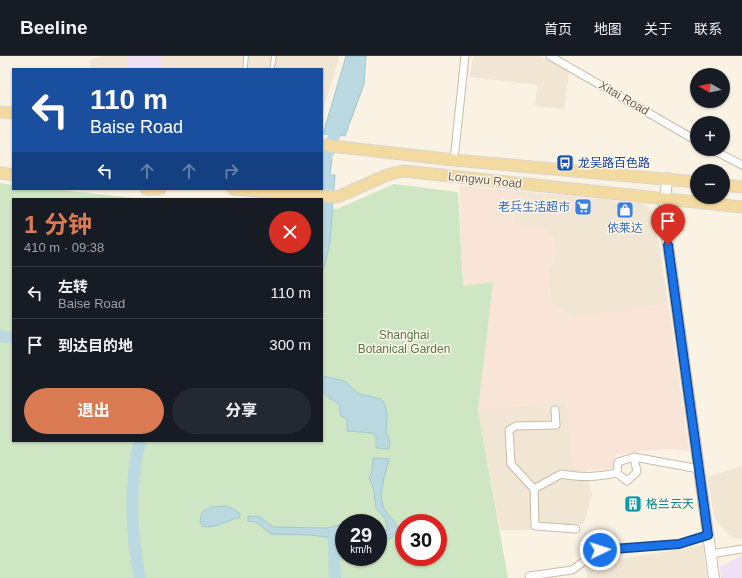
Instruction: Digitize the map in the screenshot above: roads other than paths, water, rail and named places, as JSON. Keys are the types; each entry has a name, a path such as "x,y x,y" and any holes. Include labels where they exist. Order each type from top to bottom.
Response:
{"main road":[{"path":"0,112 12,113"},
{"name":"Longwu Road","path":"323,145 454,160 690,181"},
{"name":"Longwu Road","path":"245,190 337,198 387,175 404,171 742,207"},
{"path":"0,173 12,175"},
{"path":"730,186 742,187"}],"street":[{"path":"454,160 465,56"},
{"name":"Xitai Road","path":"550,56 690,137"},
{"path":"725,156 742,165"},
{"path":"667,178 664,199 664,215 714,578"},
{"path":"555,410 556,425 516,426 509,430 511,464 534,489 535,526 576,528"},
{"path":"617,473 618,462 634,457 699,469"},
{"path":"534,489 561,474 580,478 591,478 617,473 627,481 637,472 634,457"},
{"path":"529,576 572,570 600,550 679,544 708,535"},
{"path":"711,554 742,549"}],"lane":[{"path":"244,68 246,56"},
{"path":"272,68 274,56"}],"water":[{"path":"346,56 366,56 364,84 345,136 323,134"},
{"path":"323,157 332,158 330,175 335,175 330,242 323,270 323,198 313,198 314,190 323,190"},
{"path":"323,376 344,381 359,394 381,399 387,413 386,432 390,442 389,449 376,448 376,436 374,433 347,431 347,419 341,416 339,404 323,392"},
{"path":"373,458 389,459 381,495 384,509 395,522 395,533 388,540 387,514 381,514 376,509 374,490 369,477 372,472"},
{"path":"224,506 236,511 240,514 240,517 215,526 203,527 200,521 202,512 212,507"},
{"path":"248,516 260,517 273,527 327,528 335,526 335,537 271,534 256,522 248,521"}],"waterway":[{"path":"323,170 324,163 340,120"},
{"path":"0,336 12,338"},
{"path":"140,442 134,475 132,510 140,578"},
{"path":"334,538 334,545"},
{"path":"334,552 335,578"}],"place":[{"name":"龙吴路百色路","path":"565,163"},
{"name":"老兵生活超市","path":"583,207"},
{"name":"依莱达","path":"625,210"},
{"name":"格兰云天","path":"633,504"}],"park label":[{"name":"Shanghai Botanical Garden","path":"404,342"}]}
